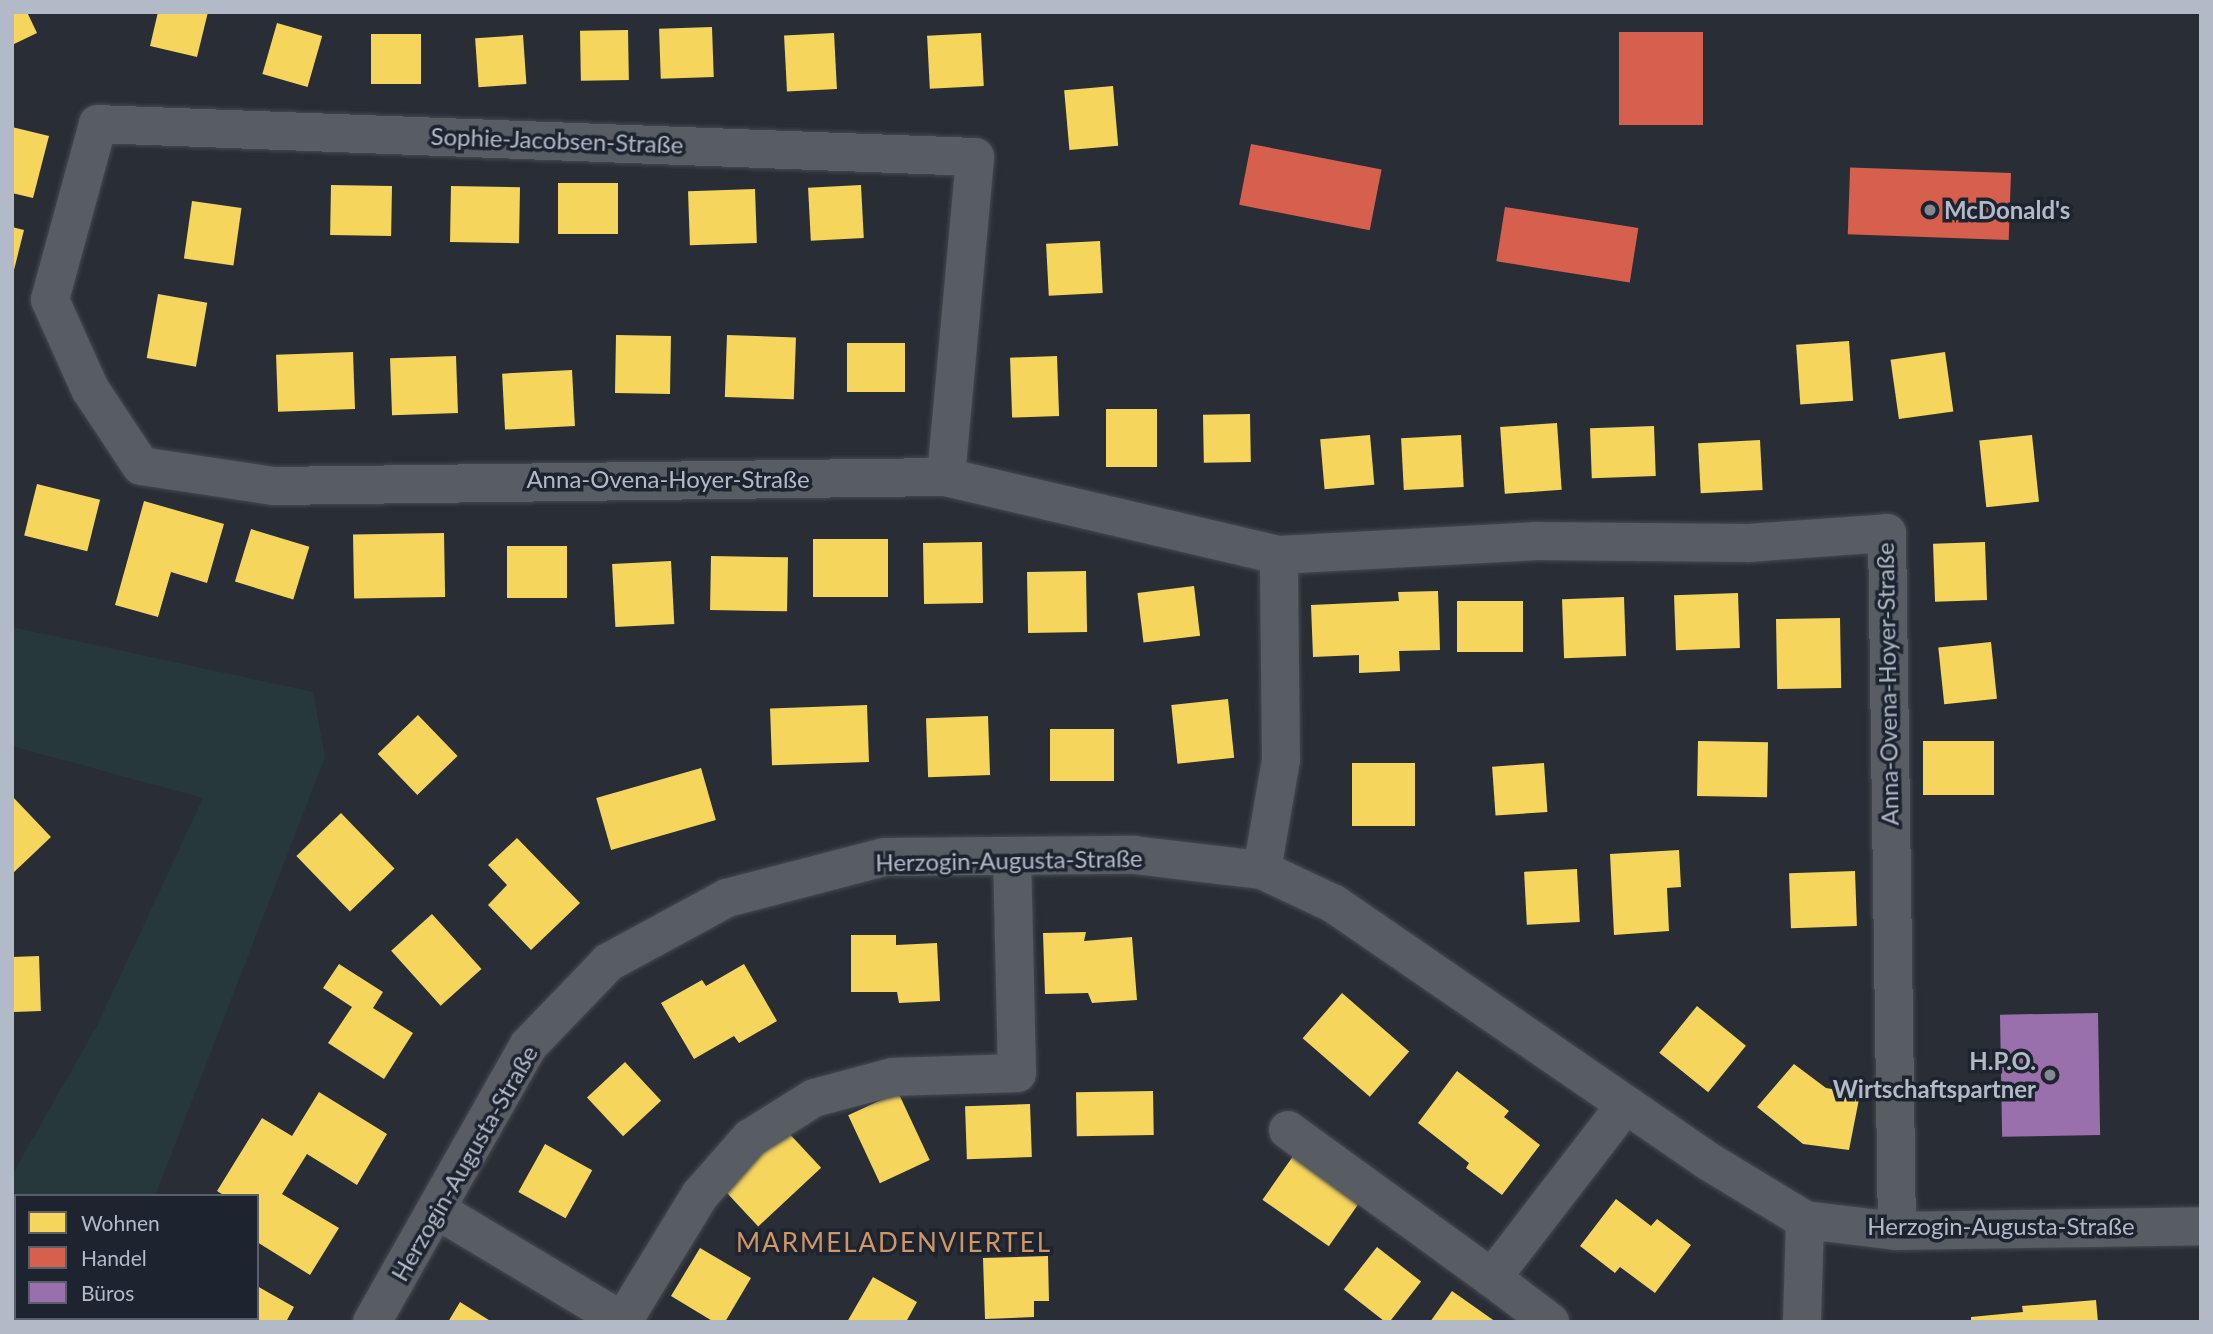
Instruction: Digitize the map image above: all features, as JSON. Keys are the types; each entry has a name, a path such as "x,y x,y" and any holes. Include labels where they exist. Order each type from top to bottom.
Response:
{"street":[{"name":"Sophie-Jacobsen-Straße","path":"90,389 50,300 98,124 975,157 946,477"},
{"name":"Anna-Ovena-Hoyer-Straße","path":"90,389 141,466 273,486 946,477 1279,555 1534,541 1749,543 1887,533 1897,1231"},
{"path":"1262,870 1281,760 1279,555"},
{"name":"Herzogin-Augusta-Straße","path":"372,1322 437,1210 467,1149 530,1045 609,962 726,898 884,857 1134,855 1262,870 1334,904 1625,1105 1805,1220 1897,1231 2201,1226"},
{"path":"437,1210 623,1322 700,1195 750,1138 814,1098 892,1077 1017,1073 1012,856"},
{"path":"1492,1278 1625,1105"},
{"path":"1288,1130 1550,1322"},
{"path":"1802,1322 1805,1220"}],"shaded area":[{"path":"12,627 313,692 325,757 156,1194 14,1194 14,1320 85,1320 84,1322 12,1322 12,1175 97,1026 203,798 12,746"}],"building: Wohnen":[{"path":"12,12 27,12 37,33 12,45"},
{"path":"158,12 208,12 197,57 150,46"},
{"path":"277,23 322,36 308,87 262,74"},
{"path":"712,27 714,77 661,79 659,29"},
{"path":"628,30 629,80 581,81 580,31"},
{"path":"834,33 837,89 787,92 784,36"},
{"path":"981,33 984,86 930,89 927,36"},
{"path":"371,34 421,34 421,84 371,84"},
{"path":"523,35 526,84 479,87 475,38"},
{"path":"1113,86 1118,146 1069,150 1064,90"},
{"path":"12,127 49,136 33,198 12,193"},
{"path":"558,183 618,183 618,234 558,234"},
{"path":"331,185 392,186 391,236 330,235"},
{"path":"861,185 864,238 811,241 808,188"},
{"path":"451,186 520,187 519,243 450,242"},
{"path":"755,189 757,243 690,245 688,191"},
{"path":"192,201 242,208 233,265 184,258"},
{"path":"12,227 24,230 13,274 12,274"},
{"path":"1100,241 1103,293 1049,296 1046,244"},
{"path":"158,294 207,303 196,367 147,358"},
{"path":"616,335 671,336 670,394 615,393"},
{"path":"727,335 796,337 794,399 725,397"},
{"path":"1849,341 1853,401 1800,405 1796,345"},
{"path":"847,343 905,343 905,392 847,392"},
{"path":"353,352 355,409 278,412 276,355"},
{"path":"1945,352 1953,411 1899,419 1891,360"},
{"path":"456,356 458,413 392,415 390,358"},
{"path":"1057,356 1059,416 1012,418 1010,358"},
{"path":"572,370 575,426 505,430 502,374"},
{"path":"1106,409 1157,409 1157,467 1106,467"},
{"path":"1250,414 1251,462 1204,463 1203,415"},
{"path":"1557,423 1562,490 1505,494 1500,427"},
{"path":"1654,426 1656,476 1592,478 1590,428"},
{"path":"1370,435 1374,485 1325,489 1320,439"},
{"path":"1461,435 1464,487 1404,490 1401,438"},
{"path":"2032,435 2039,502 1986,507 1979,441"},
{"path":"1760,440 1763,490 1701,493 1698,443"},
{"path":"37,484 100,500 87,551 24,535"},
{"path":"144,501 224,524 207,583 171,572 158,617 115,605"},
{"path":"251,529 309,547 293,599 235,582"},
{"path":"444,533 445,597 354,599 353,535"},
{"path":"813,539 888,539 888,597 813,597"},
{"path":"982,542 983,603 924,604 923,543"},
{"path":"1985,542 1987,600 1935,602 1933,544"},
{"path":"507,546 567,546 567,598 507,598"},
{"path":"711,556 788,557 787,611 710,610"},
{"path":"671,561 674,624 615,627 612,564"},
{"path":"1086,571 1087,632 1028,633 1027,572"},
{"path":"1194,586 1200,636 1144,643 1137,593"},
{"path":"1438,591 1440,650 1399,651 1400,671 1359,673 1359,655 1313,657 1311,605 1399,601 1398,592"},
{"path":"1738,593 1740,648 1676,650 1674,595"},
{"path":"1624,597 1626,656 1564,658 1562,599"},
{"path":"1457,601 1523,601 1523,652 1457,652"},
{"path":"1840,618 1841,688 1777,689 1776,619"},
{"path":"1991,642 1997,699 1944,704 1938,648"},
{"path":"1228,699 1234,758 1177,764 1171,705"},
{"path":"867,705 869,762 772,765 770,708"},
{"path":"418,715 458,756 417,795 378,754"},
{"path":"988,716 990,775 928,777 926,718"},
{"path":"1050,729 1114,729 1114,781 1050,781"},
{"path":"1698,741 1768,742 1767,797 1697,796"},
{"path":"1923,741 1994,741 1994,795 1923,795"},
{"path":"1352,763 1415,763 1415,826 1352,826"},
{"path":"1544,763 1547,812 1496,816 1492,767"},
{"path":"701,768 716,820 611,850 596,798"},
{"path":"12,796 51,837 12,874"},
{"path":"341,813 394,868 350,911 296,856"},
{"path":"517,838 580,903 531,950 488,905 507,885 488,865"},
{"path":"1679,850 1681,887 1667,888 1669,931 1614,935 1610,854"},
{"path":"1577,869 1580,922 1527,925 1524,872"},
{"path":"1855,871 1857,926 1791,928 1789,873"},
{"path":"432,914 482,969 441,1006 391,951"},
{"path":"1086,932 1084,941 1132,937 1137,1000 1092,1003 1088,993 1045,994 1043,933"},
{"path":"851,935 896,935 896,945 937,943 940,1001 899,1003 897,992 851,992"},
{"path":"39,956 41,1011 14,1012 12,957"},
{"path":"339,964 383,992 373,1008 413,1033 384,1079 328,1043 352,1007 323,988"},
{"path":"744,964 777,1021 739,1043 734,1036 694,1059 661,1003 702,980 706,986"},
{"path":"1342,993 1409,1051 1370,1097 1303,1038"},
{"path":"1697,1006 1746,1046 1708,1092 1659,1053"},
{"path":"625,1062 661,1101 623,1136 587,1097"},
{"path":"1794,1064 1826,1088 1860,1094 1849,1150 1803,1144 1757,1107"},
{"path":"1457,1071 1509,1111 1504,1117 1540,1145 1502,1195 1466,1168 1469,1163 1418,1123"},
{"path":"1153,1091 1154,1135 1077,1136 1076,1092"},
{"path":"319,1092 387,1134 357,1185 307,1154 282,1194 339,1228 310,1275 259,1243 259,1194 222,1194 217,1191 262,1118 292,1136"},
{"path":"898,1092 930,1160 880,1183 848,1115"},
{"path":"1030,1104 1032,1157 967,1159 965,1106"},
{"path":"785,1129 821,1168 758,1226 722,1188"},
{"path":"545,1144 592,1170 566,1218 518,1192"},
{"path":"1298,1149 1364,1195 1329,1246 1262,1200"},
{"path":"1616,1199 1651,1226 1657,1219 1691,1245 1655,1293 1620,1267 1615,1273 1580,1246"},
{"path":"1377,1247 1421,1281 1389,1322 1385,1322 1344,1290"},
{"path":"700,1248 751,1278 725,1322 714,1322 671,1296"},
{"path":"1048,1256 1049,1301 1034,1301 1034,1317 985,1319 983,1258"},
{"path":"873,1277 917,1302 906,1322 847,1322"},
{"path":"259,1287 294,1307 286,1322 234,1320 259,1320"},
{"path":"1452,1291 1496,1322 1430,1322"},
{"path":"2096,1300 2098,1322 1971,1322 1971,1317 2023,1312 2022,1306"},
{"path":"460,1302 492,1322 448,1322"}],"building: Handel":[{"path":"1619,32 1703,32 1703,125 1619,125"},
{"path":"1251,144 1382,169 1370,230 1239,205"},
{"name":"McDonald's","path":"1850,167 2011,173 2009,240 1848,234"},
{"path":"1505,207 1638,228 1630,282 1496,261"}],"building: Büros":[{"name":"H.P.O. Wirtschaftspartner","path":"2098,1013 2100,1135 2002,1137 2000,1015"}],"place":[{"name":"McDonald's","path":"1930,210"},
{"name":"H.P.O. Wirtschaftspartner","path":"2050,1075"}],"district":[{"name":"MARMELADENVIERTEL","path":"894,1243"}]}
